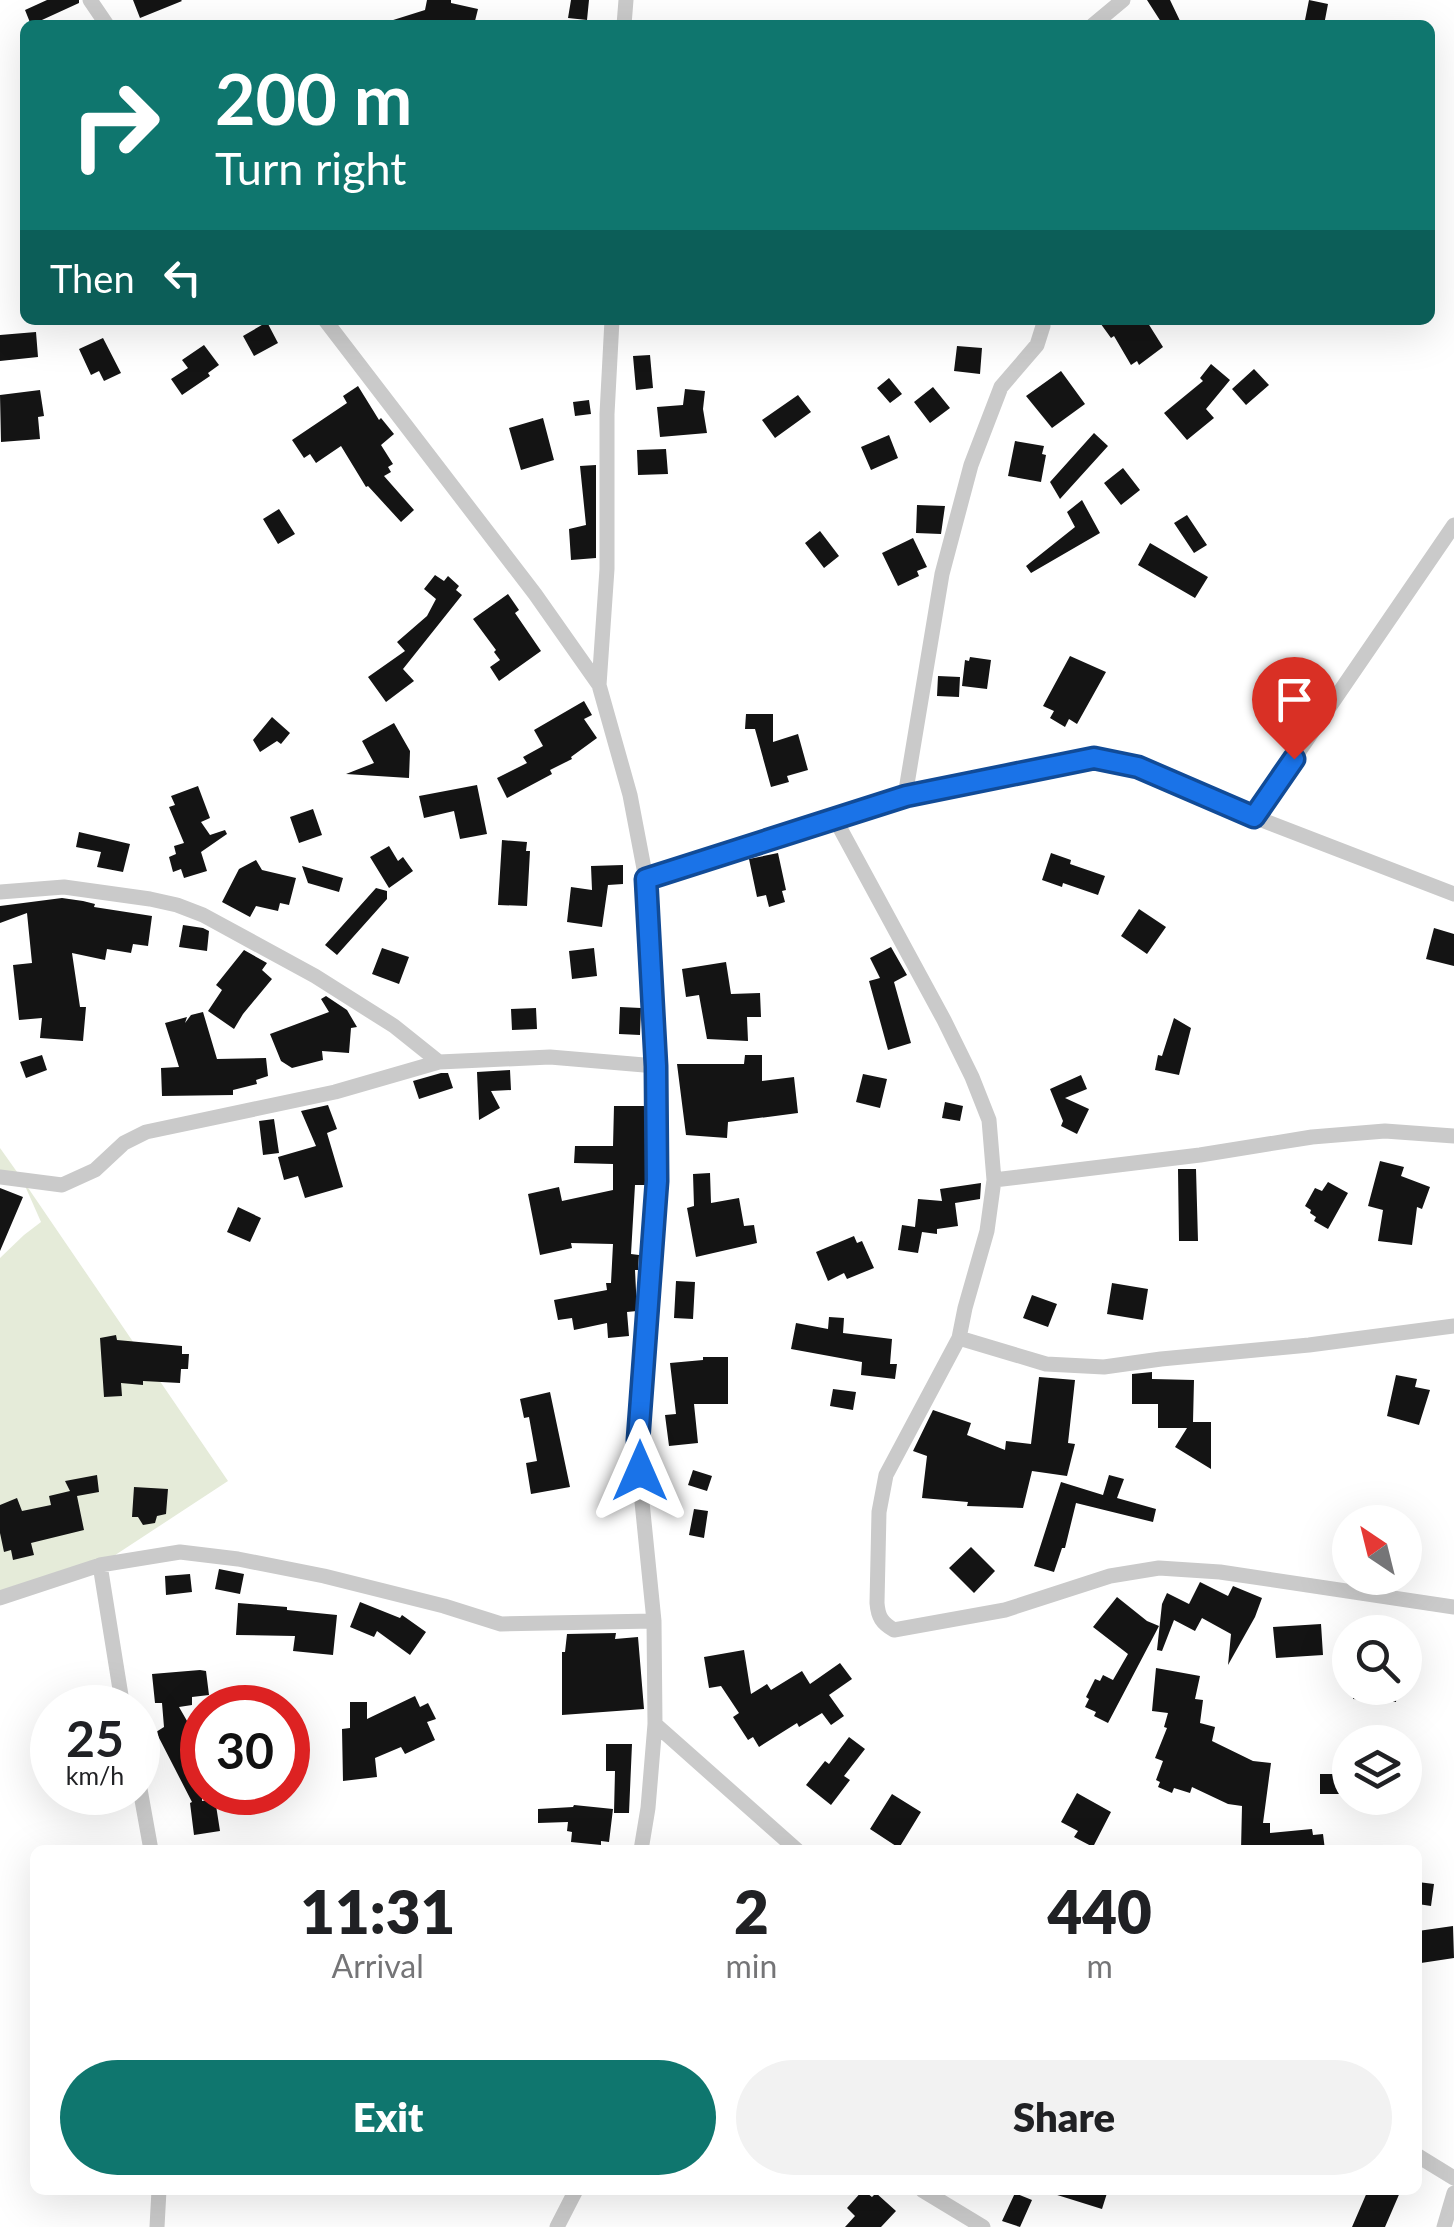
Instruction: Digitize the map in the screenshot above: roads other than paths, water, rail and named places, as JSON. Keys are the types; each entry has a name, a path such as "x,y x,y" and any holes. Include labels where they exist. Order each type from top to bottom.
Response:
{"street":[{"path":"1099,20 1122,0"},
{"path":"329,325 536,594 598,684 630,795 646,879 656,1066 657,1181 638,1440 654,1622 655,1724 643,1845"},
{"path":"598,684 607,569 607,414 612,325"},
{"path":"906,796 942,574 971,465 1000,387 1037,345 1043,325"},
{"path":"1254,817 1454,525"},
{"path":"646,879 906,796 1094,758 1138,767 1254,817 1454,894"},
{"path":"835,819 972,1078 989,1120 994,1180 988,1232 959,1338 886,1475 880,1512 877,1603 878,1616 885,1625 894,1630 1005,1610 1110,1576 1160,1568 1220,1572 1454,1607"},
{"path":"0,892 64,887 150,899 204,915 315,976 394,1026 439,1062"},
{"path":"0,1178 62,1185 95,1170 124,1143 146,1132 335,1092 439,1062 550,1056 656,1066"},
{"path":"994,1180 1312,1137 1385,1132 1454,1136"},
{"path":"959,1338 1046,1364 1104,1367 1454,1326"},
{"path":"0,1598 100,1565 180,1552 324,1576 502,1624 654,1622"},
{"path":"100,1565 119,1685"},
{"path":"655,1724 791,1845"},
{"path":"145,1815 150,1845"},
{"path":"1422,2158 1454,2178"},
{"path":"1444,2227 1454,2193"},
{"path":"157,2227 158,2195"},
{"path":"560,2226 574,2195"},
{"path":"930,2195 983,2227"}]}
